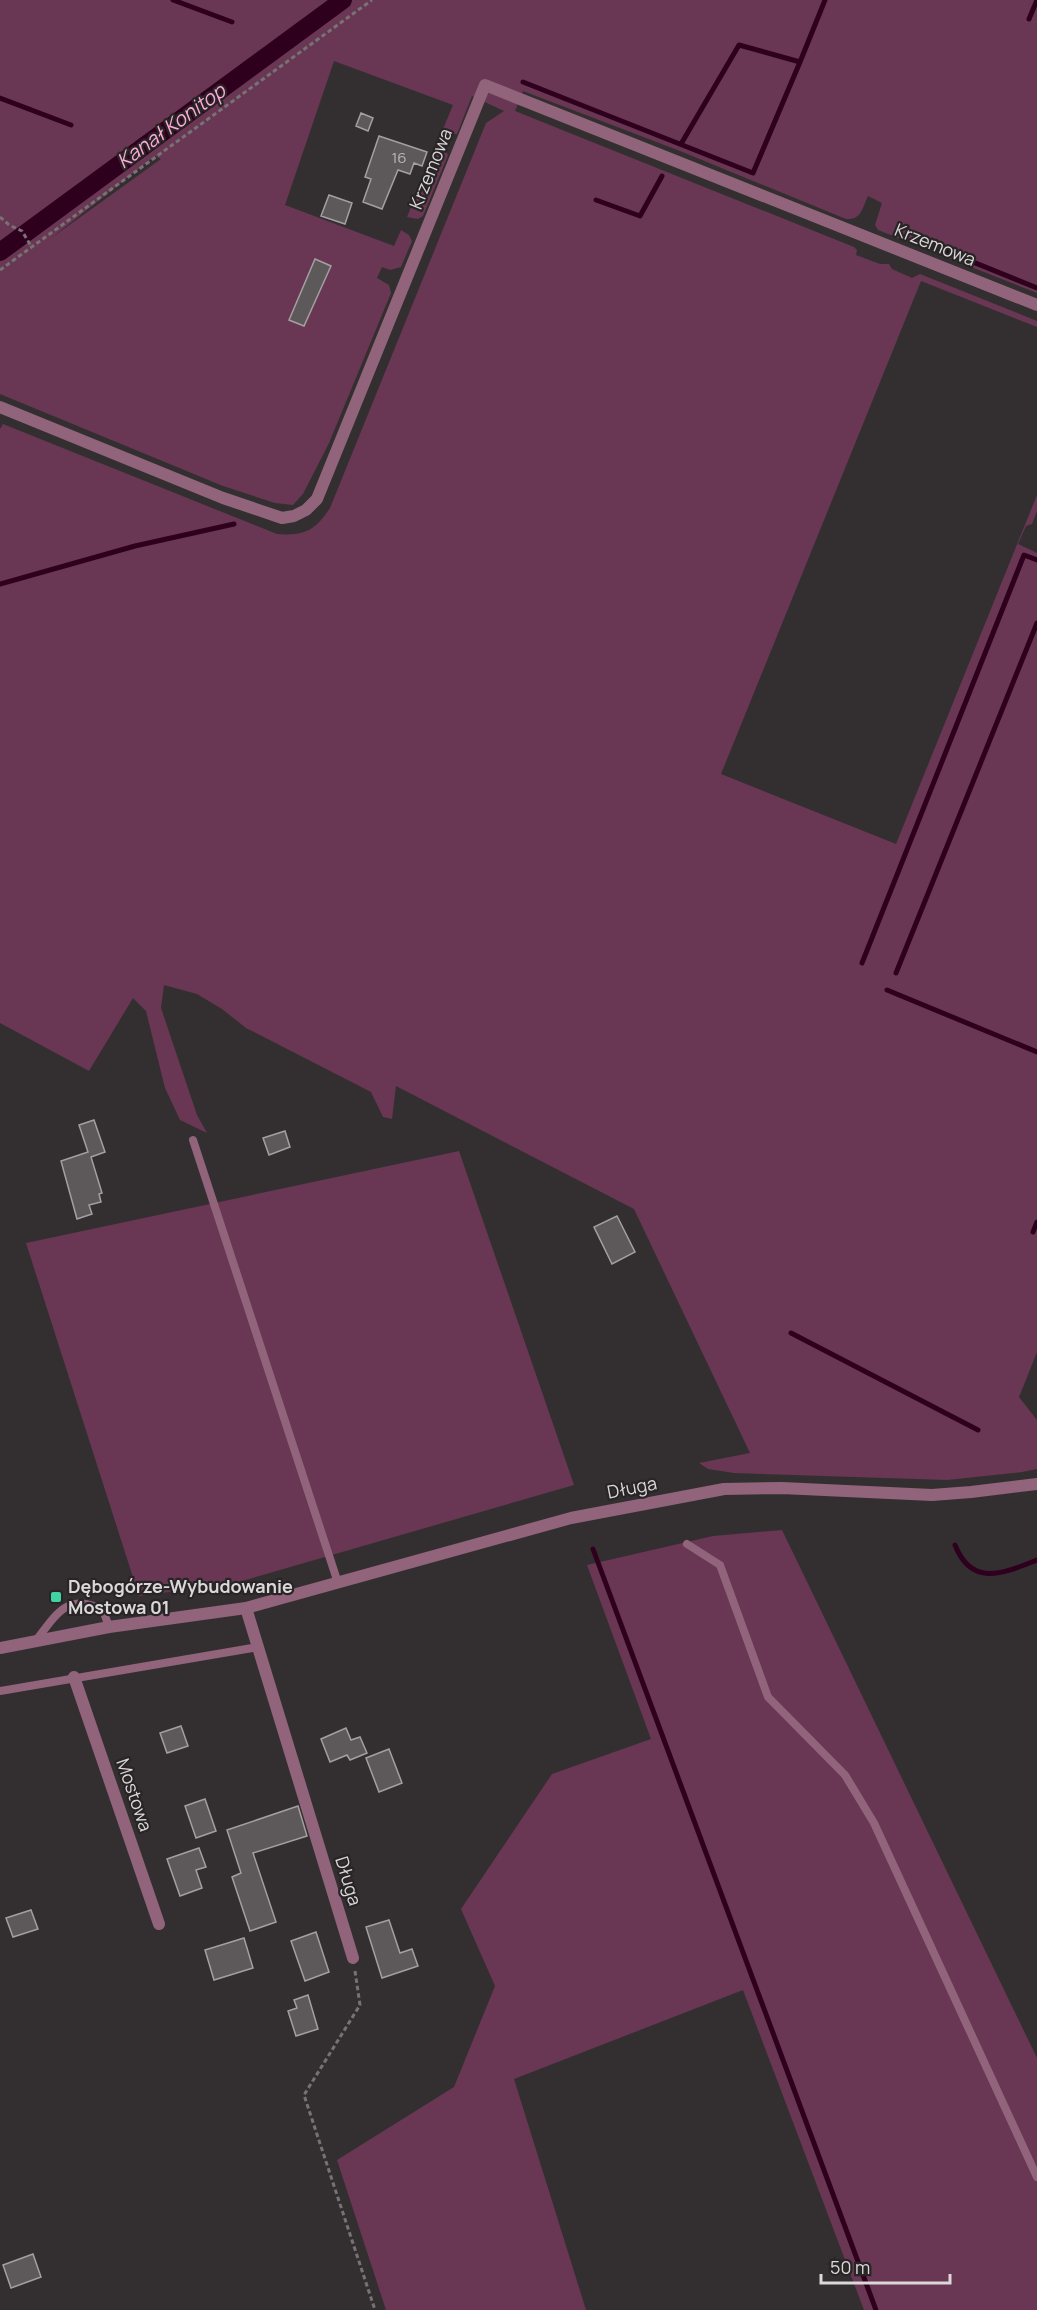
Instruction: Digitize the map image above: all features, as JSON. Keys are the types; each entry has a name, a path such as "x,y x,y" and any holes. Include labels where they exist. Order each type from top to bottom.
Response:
{"street":[{"name":"Krzemowa","path":"0,407 223,498 282,518 294,516 306,510 316,499 485,85 1037,305"},
{"name":"Długa","path":"0,1648 109,1627 246,1608 571,1518 724,1489 782,1488 932,1495 1037,1484"},
{"name":"Długa","path":"246,1608 353,1958"},
{"name":"Mostowa","path":"74,1677 159,1924"}],"lane":[{"path":"193,1140 338,1583"},
{"path":"687,1544 720,1565 768,1697 845,1775 874,1823 1037,2177"},
{"path":"35,1642 62,1608 78,1602 91,1603 103,1610 109,1627"},
{"path":"0,1691 258,1647"}],"path":[{"path":"0,270 372,0"},
{"path":"0,218 22,231 31,246"},
{"path":"353,1958 360,2005 304,2095 375,2310"}],"shaded area":[{"path":"0,0 1037,0 1037,293 878,230 875,225 882,203 868,196 858,215 855,218 846,219 680,151 523,91 515,111 854,247 857,250 856,255 880,264 889,264 892,269 912,278 920,274 1037,321 1037,327 921,281 721,774 896,844 1037,495 1037,511 1032,524 1026,526 1018,544 1037,553 1037,1352 1019,1397 1037,1420 1037,1469 947,1480 734,1473 708,1469 699,1463 750,1453 634,1209 396,1086 392,1119 383,1117 371,1092 246,1028 222,1009 197,994 164,985 161,1008 197,1115 207,1133 180,1120 165,1088 146,1011 133,998 89,1071 0,1023 0,429 3,424 277,534 302,533 314,527 330,508 486,123 504,111 472,96 457,134 441,134 453,105 334,61 285,205 394,246 401,230 409,235 412,241 401,267 390,270 382,267 377,278 389,285 391,293 329,443 303,494 293,505 275,503 223,486 0,394","holes":["155,156 161,159 50,239"]},
{"path":"437,144 448,155 423,216 418,219 407,217"},
{"path":"459,1151 574,1485 235,1583 139,1596 26,1243"},
{"path":"782,1530 1037,2058 1037,2310 864,2310 743,1990 514,2079 586,2310 386,2310 337,2160 454,2087 495,1986 461,1909 552,1774 651,1739 587,1565 713,1536"}],"building":[{"path":"361,113 373,118 368,131 356,126"},
{"path":"379,136 427,152 422,166 414,163 410,174 398,170 382,209 363,202 371,179 365,177"},
{"path":"329,195 352,203 345,224 321,216"},
{"path":"315,259 331,266 304,326 289,320"},
{"path":"94,1120 105,1152 91,1157 102,1193 99,1194 101,1202 89,1205 92,1214 77,1219 61,1161 88,1152 79,1125"},
{"path":"285,1131 290,1147 269,1155 263,1138"},
{"path":"617,1216 635,1252 612,1264 594,1227"},
{"path":"181,1726 188,1746 167,1753 160,1733"},
{"path":"346,1728 351,1740 360,1737 367,1753 350,1760 347,1755 330,1762 321,1739"},
{"path":"389,1749 402,1783 379,1792 366,1758"},
{"path":"205,1799 216,1831 196,1838 185,1806"},
{"path":"298,1806 307,1836 253,1853 276,1922 250,1931 232,1877 241,1873 227,1830"},
{"path":"199,1848 206,1867 196,1870 202,1888 180,1896 167,1859"},
{"path":"31,1910 38,1929 13,1937 6,1918"},
{"path":"389,1920 400,1953 412,1949 418,1966 382,1978 366,1927"},
{"path":"316,1932 329,1972 305,1981 291,1941"},
{"path":"244,1938 253,1968 214,1980 205,1950"},
{"path":"308,1995 318,2029 296,2036 288,2011 297,2008 294,2000"},
{"path":"33,2254 41,2277 11,2288 3,2265"}],"waterway":[{"path":"173,0 232,22"},
{"name":"Kanał Konitop","path":"0,252 343,0"},
{"path":"681,144 739,45 800,62 825,0"},
{"path":"1029,19 1037,0"},
{"path":"523,82 753,173 800,62"},
{"path":"0,98 71,125"},
{"path":"596,200 640,216 662,176"},
{"path":"936,247 1037,288"},
{"path":"0,584 135,546 234,524"},
{"path":"862,963 1024,555 1037,560"},
{"path":"896,973 1037,623"},
{"path":"887,990 1037,1052"},
{"path":"1033,1232 1037,1222"},
{"path":"791,1333 978,1430"},
{"path":"955,1545 962,1559 970,1567 990,1574 1037,1560"},
{"path":"593,1549 876,2310"}],"place":[{"name":"Dębogórze-Wybudowanie Mostowa 01","path":"56,1597"}]}
